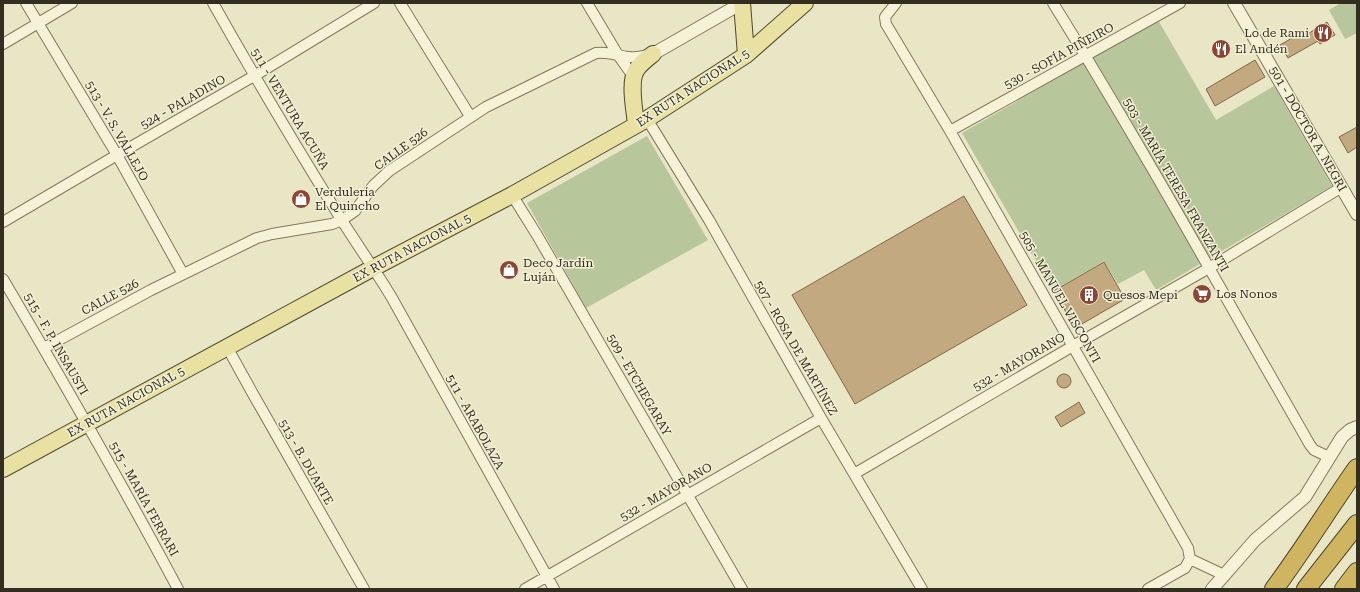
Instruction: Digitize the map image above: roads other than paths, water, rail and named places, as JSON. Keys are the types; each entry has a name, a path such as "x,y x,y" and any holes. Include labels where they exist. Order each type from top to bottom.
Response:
{"highway":[{"path":"1274,589 1300,554 1315,529 1357,468"},
{"path":"1306,589 1357,524"},
{"path":"1344,589 1357,572"}],"main road":[{"path":"742,3 746,55"},
{"name":"EX RUTA NACIONAL 5","path":"3,469 512,194 641,122 746,55 805,3"},
{"path":"641,122 632,84 633,76 636,69 653,54"}],"street":[{"name":"513 - V. S. VALLEJO","path":"26,3 117,155 183,274"},
{"path":"3,44 72,3"},
{"name":"511 - VENTURA ACUÑA","path":"213,3 254,76 373,268"},
{"name":"524 - PALADINO","path":"3,222 254,76 374,3"},
{"path":"400,3 470,116"},
{"path":"587,3 618,55 633,76"},
{"path":"653,54 742,3"},
{"name":"505 - MANUEL VISCONTI","path":"896,3 885,17 886,24 950,131 1188,548 1190,559"},
{"name":"503 - MARÍA TERESA FRANZANTI","path":"1053,3 1086,56 1310,445 1314,450 1329,457"},
{"name":"530 - SOFÍA PIÑEIRO","path":"950,131 1180,3"},
{"name":"501 - DOCTOR A. NEGRI","path":"1234,3 1357,214"},
{"name":"CALLE 526","path":"44,348 183,274 257,238 332,224 342,220 355,211 373,186 389,171 470,116 596,53 604,52 627,57 653,54"},
{"name":"507 - ROSA DE MARTÍNEZ","path":"641,122 709,220 821,418 922,589"},
{"name":"532 - MAYORANO","path":"854,474 1209,268 1342,187"},
{"name":"509 - ETCHEGARAY","path":"512,194 742,589"},
{"name":"511 - ARABOLAZA","path":"373,268 554,589"},
{"name":"515 - F. P. INSAUSTI","path":"3,279 87,423"},
{"name":"513 - B. DUARTE","path":"227,347 364,589"},
{"name":"532 - MAYORANO","path":"525,589 821,418"},
{"name":"515 - MARÍA FERRARI","path":"87,423 134,506 178,589"},
{"path":"1212,589 1255,540 1305,497 1342,437 1350,430 1357,427"},
{"path":"1148,589 1185,568 1190,559 1224,575"}],"place":[{"name":"Lo de Rami","path":"1323,33"},
{"name":"El Andén","path":"1221,49"},
{"name":"Verdulería El Quincho","path":"301,199"},
{"name":"Deco Jardín Luján","path":"509,270"},
{"name":"Los Nonos","path":"1202,294"},
{"name":"Quesos Mepi","path":"1089,295"}]}
